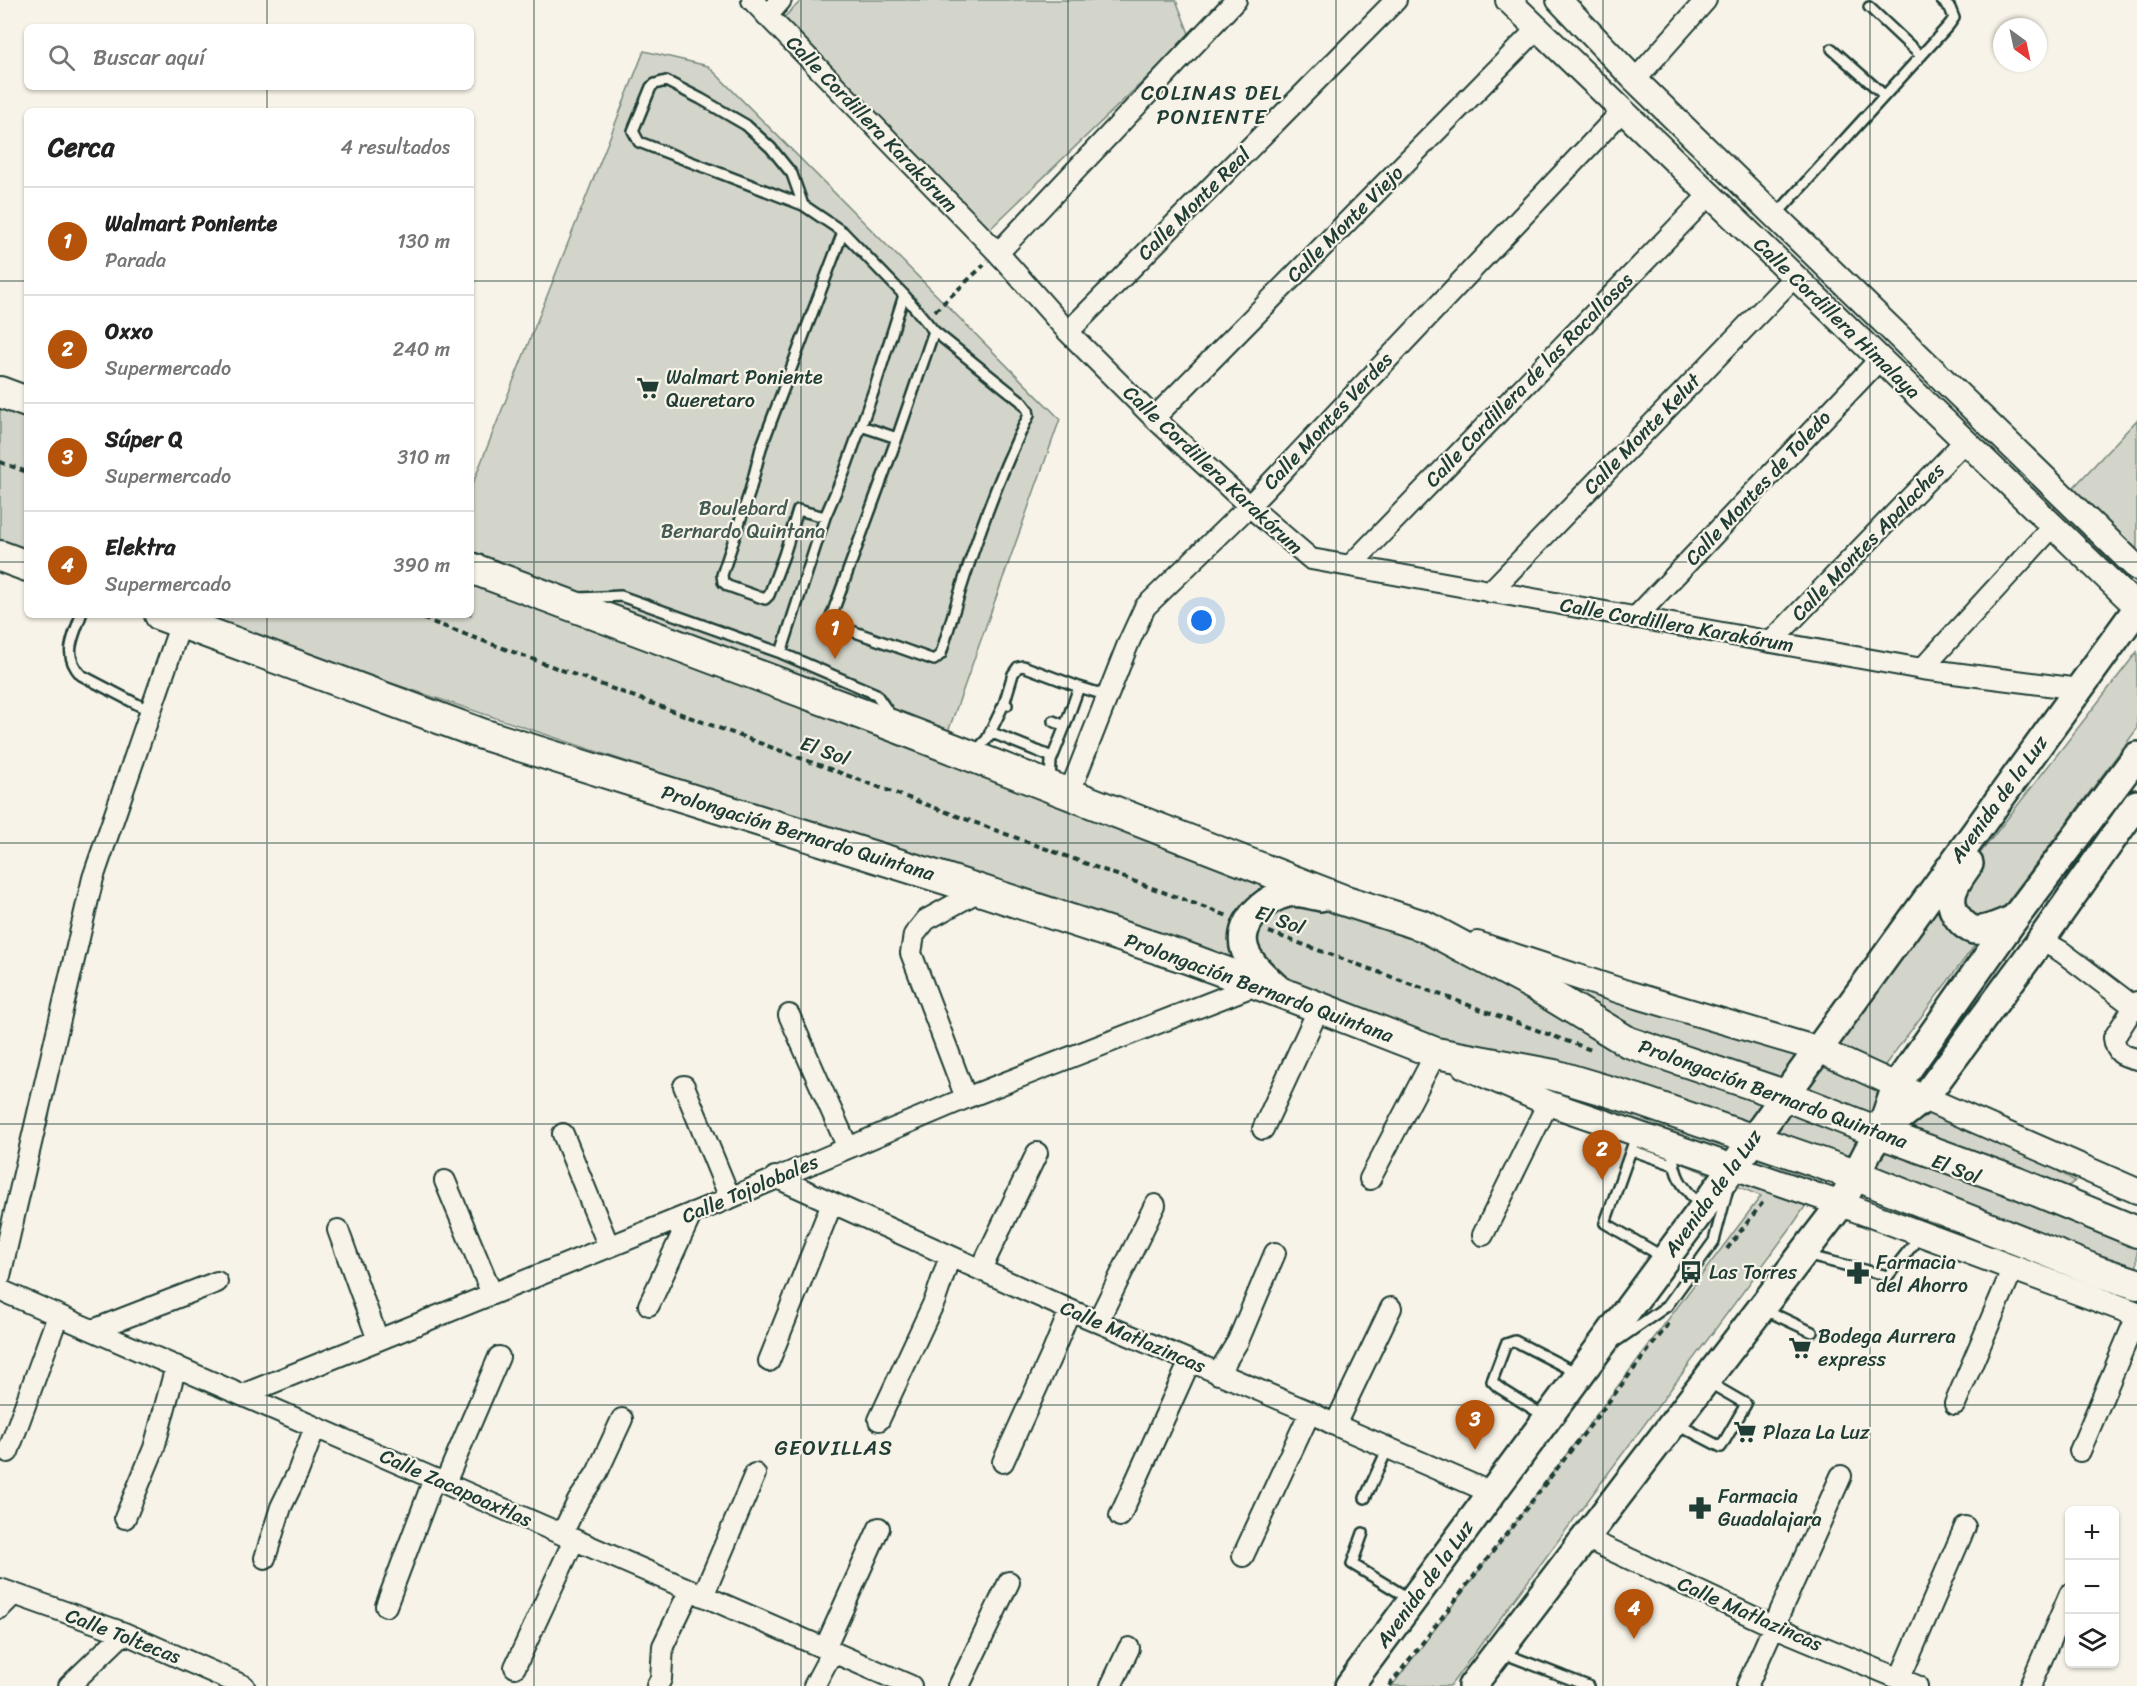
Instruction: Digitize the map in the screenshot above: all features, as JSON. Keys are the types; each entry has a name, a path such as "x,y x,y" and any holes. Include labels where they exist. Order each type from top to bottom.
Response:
{"main road":[{"path":"0,392 24,401"},
{"path":"0,556 24,565"},
{"name":"Prolongación Bernardo Quintana","path":"474,569 971,755 1343,900 1424,926 1536,986 1628,1042 1784,1095 2018,1183 2137,1232"},
{"name":"Avenida de la Luz","path":"1349,1686 1734,1166 2137,608"},
{"name":"Prolongación Bernardo Quintana","path":"170,619 482,734 949,880 1187,958 1436,1053 1554,1075 1638,1100 1855,1175 2097,1271 2137,1284"},
{"path":"2014,919 1974,930 1965,926 1954,913 1951,902 1952,892 1956,881 2035,772 2049,731"},
{"path":"1472,1686 1841,1204 1880,1133 1896,1086 2014,919 2137,756"},
{"path":"1880,1133 1924,1098 2041,940 2137,804"},
{"path":"1270,988 1249,957 1244,941 1246,923 1269,901 1286,894 1296,892 1343,900"}],"street":[{"name":"Calle Cordillera Karakórum","path":"752,0 998,253 1068,332 1154,418 1249,506 1311,559 1922,669 2079,689"},
{"path":"767,16 782,0"},
{"path":"998,253 1236,0"},
{"name":"Calle Monte Real","path":"1068,332 1396,0"},
{"name":"Calle Cordillera Himalaya","path":"1508,0 2137,608"},
{"name":"Calle Cordillera Himalaya","path":"1559,0 1635,80 2137,568"},
{"path":"1635,80 1706,0"},
{"name":"Calle Monte Viejo","path":"1154,418 1537,29"},
{"name":"Calle Montes Verdes","path":"1060,790 1108,696 1145,607 1249,506 1622,111"},
{"name":"Calle Cordillera de las Rocallosas","path":"1350,566 1709,195"},
{"name":"Calle Monte Kelut","path":"1490,592 1794,277"},
{"name":"Calle Montes de Toledo","path":"1635,618 1880,359"},
{"name":"Calle Montes Apalaches","path":"1771,642 1965,441"},
{"path":"1922,669 2053,526"},
{"path":"0,1276 93,878 150,711 170,619"},
{"path":"966,1098 910,953 914,935 926,920 979,891"},
{"name":"Prolongación Bernardo Quintana","path":"1424,926 1627,993 1817,1049 2137,1191"},
{"path":"2041,940 2062,952 2136,1006 2114,1038 2115,1048 2125,1056 2137,1059"},
{"name":"Calle Tojolobales","path":"242,1395 730,1198 966,1098 1270,988"},
{"path":"1263,1129 1319,1008"},
{"path":"789,1015 848,1148"},
{"path":"1370,1179 1436,1053"},
{"name":"Prolongación Bernardo Quintana","path":"1436,1053 1634,1142 1673,1155 1734,1166 2137,1315"},
{"path":"684,1086 730,1198"},
{"path":"1484,1235 1548,1103"},
{"path":"563,1134 609,1247"},
{"path":"981,1269 1037,1153"},
{"name":"Calle Matlazincas","path":"775,1177 1070,1310 1492,1492"},
{"path":"446,1181 492,1294"},
{"path":"769,1361 832,1203"},
{"path":"1098,1322 1155,1205"},
{"path":"649,1305 692,1213"},
{"path":"338,1230 378,1340"},
{"path":"1218,1374 1238,1341 1275,1253"},
{"path":"879,1420 935,1300 950,1256"},
{"path":"1955,1404 2013,1268"},
{"path":"93,1330 217,1282"},
{"name":"Calle Zacapoaxtlas","path":"0,1290 911,1686"},
{"path":"1335,1425 1390,1308"},
{"path":"1003,1462 1070,1310"},
{"path":"8,1452 58,1315"},
{"path":"2080,1451 2137,1315"},
{"path":"386,1606 440,1481 499,1358"},
{"path":"1120,1516 1191,1361"},
{"path":"125,1518 154,1448 176,1366"},
{"path":"1243,1556 1310,1412"},
{"path":"515,1667 568,1537 578,1502 597,1473 622,1419"},
{"path":"265,1558 281,1506 298,1472 315,1427"},
{"path":"657,1686 660,1679 663,1646 696,1593 755,1474"},
{"path":"1747,1686 1841,1476"},
{"path":"1908,1683 1965,1527"},
{"path":"814,1686 879,1528"},
{"name":"Calle Matlazincas","path":"1585,1538 1775,1627 1908,1683"},
{"path":"959,1686 1009,1582"},
{"name":"Calle Toltecas","path":"4,1598 124,1633 244,1686"},
{"path":"2030,1686 2065,1606"},
{"path":"69,1686 124,1633"},
{"path":"1111,1686 1130,1648"}],"lane":[{"path":"1774,216 1954,18 1950,8 1941,0"},
{"path":"1869,7 1921,56"},
{"path":"1833,49 1884,95"},
{"path":"803,205 792,174 771,148 746,125 666,81 651,87 633,131 639,142 803,205 843,232 904,295 934,331 1021,401 1028,410 1029,415 1002,476 941,654 936,660 927,659 838,626 832,622 831,617 934,331"},
{"path":"825,517 798,510 784,555 769,595 765,599 728,586 723,582 722,575 750,490 761,448 843,232"},
{"path":"781,653 825,517 861,426 904,295"},
{"path":"861,426 897,438"},
{"path":"555,599 621,596 781,653 876,694 899,728"},
{"path":"80,618 69,656 73,666 81,675 150,711"},
{"path":"971,755 987,740 1007,705 1013,674 1018,667 1023,666 1108,696"},
{"path":"1060,790 1052,757 1079,687"},
{"path":"1053,721 1065,726"},
{"path":"990,732 1052,757"},
{"path":"1634,1142 1605,1223 1665,1259"},
{"path":"1673,1155 1678,1181 1702,1209"},
{"path":"1547,1418 1498,1388 1492,1381 1506,1344 1515,1341 1585,1366 1667,1306 1714,1240 1734,1166"},
{"path":"1802,1254 1888,1276 1921,1234"},
{"path":"1760,1308 1812,1332"},
{"path":"1673,1422 1721,1447 1746,1404 1705,1380"},
{"path":"1365,1498 1388,1448"},
{"path":"1363,1533 1352,1564 1412,1600"},
{"path":"1498,1651 1588,1686"}],"path":[{"path":"925,320 998,253"},
{"path":"0,462 24,471"},
{"name":"El Sol","path":"421,618 1602,1054"},
{"path":"1726,1250 1762,1202"},
{"path":"1389,1686 1675,1316"}],"green space":[{"path":"802,0 1176,0 1190,36 990,229 776,25"},
{"name":"Boulebard Bernardo Quintana","path":"644,51 708,66 1060,419 939,757 1176,849 1831,1045 2137,652 2137,729 1882,1069 2075,1181 2058,1194 2137,1237 2137,1274 1832,1166 1792,1226 1450,1686 1392,1686 1761,1196 1068,909 197,618 474,618 474,480"},
{"path":"0,402 24,411 24,554 0,545"},
{"path":"2137,420 2137,549 2073,488"}],"place":[{"name":"Walmart Poniente Queretaro","path":"648,388"},
{"name":"Walmart Poniente","path":"835,659"},
{"name":"Oxxo","path":"1602,1180"},
{"name":"Las Torres","path":"1691,1272"},
{"name":"Farmacia del Ahorro","path":"1858,1273"},
{"name":"Bodega Aurrera express","path":"1800,1348"},
{"name":"Plaza La Luz","path":"1745,1432"},
{"name":"Súper Q","path":"1475,1450"},
{"name":"Farmacia Guadalajara","path":"1700,1508"},
{"name":"Elektra","path":"1634,1639"}],"district":[{"name":"COLINAS DEL PONIENTE","path":"1212,105"},
{"name":"GEOVILLAS","path":"834,1448"}]}
